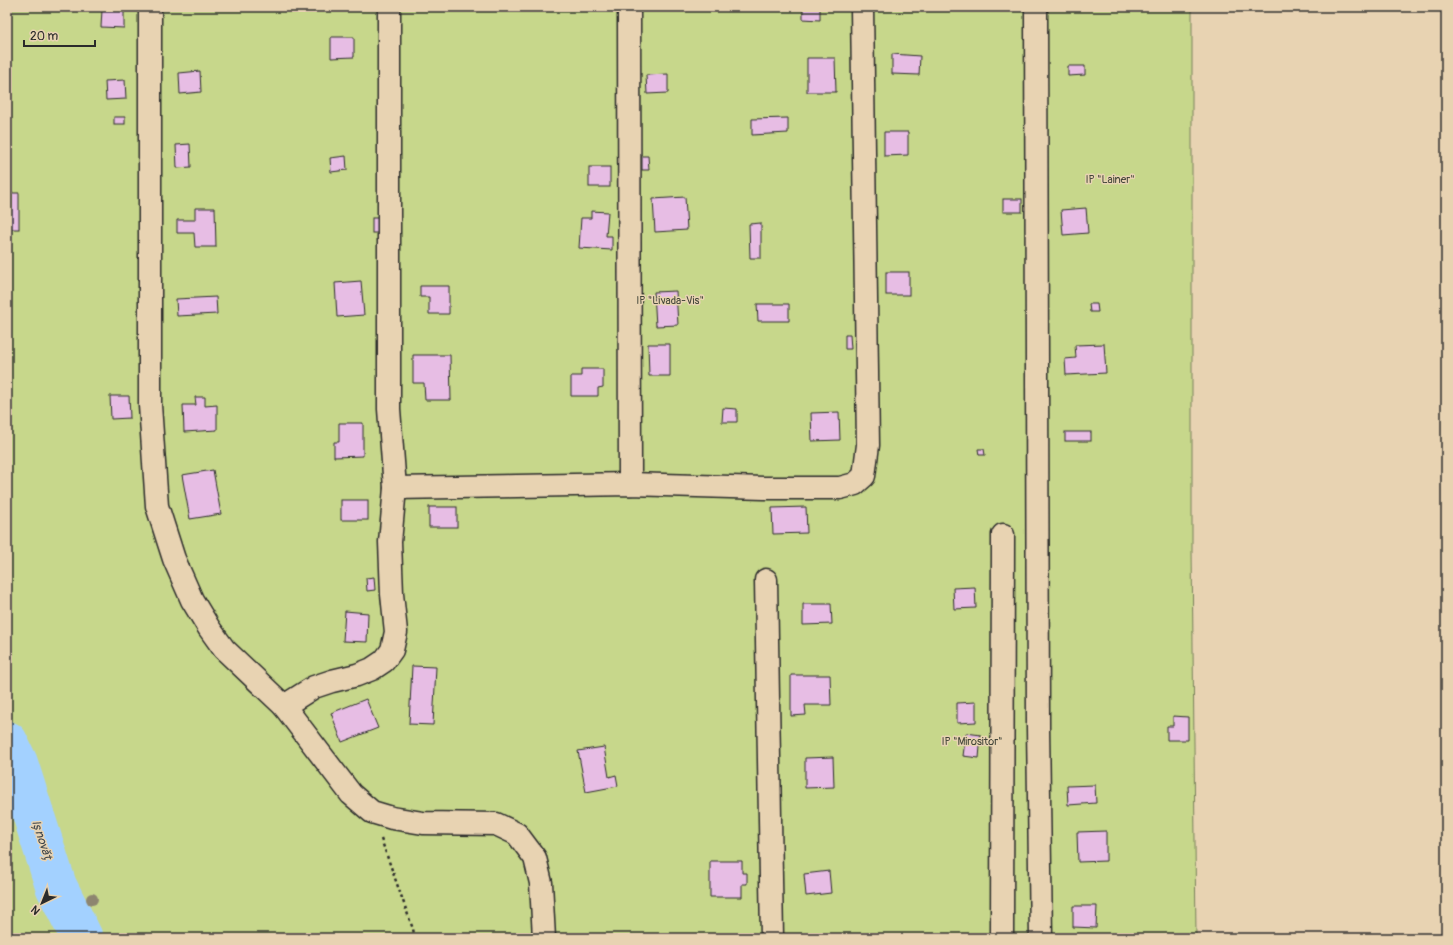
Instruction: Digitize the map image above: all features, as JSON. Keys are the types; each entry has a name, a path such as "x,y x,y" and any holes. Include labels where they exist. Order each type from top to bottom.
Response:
{"street":[{"path":"150,7 150,405 157,506 174,560 192,600 224,649 284,706 351,794 372,812 392,818 423,823 496,824 516,834 535,858 541,883 544,938"},
{"path":"284,706 314,687 332,681 358,676 372,669 384,661 392,650 396,632 392,594 390,542 394,488 390,408 389,7"},
{"path":"629,7 630,484"},
{"path":"394,488 630,484 764,488 840,488 855,484 864,476 868,445 862,7"},
{"path":"1036,7 1038,711 1041,938"},
{"path":"1002,938 1003,535"},
{"path":"766,580 772,938"}],"path":[{"path":"372,812 415,938"}],"green space":[{"path":"7,7 1192,7 1192,550 1196,938 7,938"}],"building":[{"path":"803,7 820,7 820,20 803,19"},
{"path":"102,10 124,10 124,28 101,27"},
{"path":"331,37 354,37 354,57 331,58"},
{"path":"892,54 920,56 919,75 892,74"},
{"path":"807,58 835,58 836,92 807,92"},
{"path":"1068,66 1085,66 1085,75 1068,76"},
{"path":"200,71 201,92 180,94 179,73"},
{"path":"668,74 668,93 647,94 646,75"},
{"path":"125,80 126,99 106,100 105,81"},
{"path":"114,117 125,117 125,124 114,124"},
{"path":"788,118 788,133 752,135 752,119"},
{"path":"884,132 908,132 908,155 884,156"},
{"path":"190,144 191,167 177,168 176,145"},
{"path":"346,156 347,170 331,172 330,158"},
{"path":"642,156 648,156 649,170 642,170"},
{"path":"589,167 610,167 610,187 589,187"},
{"path":"7,193 19,193 19,229 7,229"},
{"path":"685,197 687,230 655,232 653,199"},
{"path":"1003,199 1022,199 1022,212 1003,212"},
{"path":"195,208 215,208 216,247 195,247 194,233 177,233 177,220 195,220"},
{"path":"1086,208 1088,233 1063,235 1061,210"},
{"path":"591,211 608,212 606,236 612,236 612,250 579,248 581,218 591,218"},
{"path":"372,218 378,218 378,233 372,233"},
{"path":"761,223 761,258 750,258 749,224"},
{"path":"886,272 909,272 909,295 886,295"},
{"path":"361,281 364,315 337,317 335,283"},
{"path":"420,286 449,286 449,314 429,314 429,297 420,297"},
{"path":"676,291 678,325 656,326 654,292"},
{"path":"216,297 217,314 177,316 176,299"},
{"path":"757,304 789,304 789,321 758,321"},
{"path":"1089,304 1097,304 1098,312 1090,312"},
{"path":"845,335 850,335 851,349 845,349"},
{"path":"648,344 670,344 670,376 649,376"},
{"path":"1104,344 1106,373 1066,375 1065,359 1076,358 1075,345"},
{"path":"413,355 450,355 451,400 425,400 424,383 413,383"},
{"path":"581,369 603,369 603,387 598,388 598,396 571,396 571,376 581,376"},
{"path":"110,396 129,396 130,418 111,419"},
{"path":"195,397 205,397 205,406 217,405 217,430 184,432 183,405 196,405"},
{"path":"723,408 737,409 737,422 722,422"},
{"path":"839,412 840,440 812,441 811,413"},
{"path":"339,423 363,423 363,456 334,457 334,442 339,442"},
{"path":"1065,432 1091,432 1091,441 1065,441"},
{"path":"978,449 984,449 985,455 979,455"},
{"path":"213,470 221,514 190,519 182,475"},
{"path":"341,500 368,500 368,520 341,520"},
{"path":"429,507 457,507 457,527 429,527"},
{"path":"806,507 807,533 773,534 772,508"},
{"path":"374,577 375,590 367,591 366,578"},
{"path":"975,587 976,608 954,609 953,588"},
{"path":"803,604 831,604 832,624 803,625"},
{"path":"345,611 368,613 367,642 343,641"},
{"path":"412,666 436,667 433,725 409,724"},
{"path":"791,675 830,675 831,705 805,705 806,715 791,716"},
{"path":"366,699 378,728 342,742 331,713"},
{"path":"976,702 976,722 957,723 957,703"},
{"path":"1173,716 1188,717 1188,740 1167,740 1167,726 1173,726"},
{"path":"966,733 981,735 979,758 963,756"},
{"path":"604,747 609,777 616,775 618,786 586,792 578,751"},
{"path":"833,757 834,787 805,788 805,758"},
{"path":"1095,785 1096,803 1068,805 1067,786"},
{"path":"1106,831 1106,861 1078,862 1077,832"},
{"path":"710,861 742,861 742,873 747,873 747,884 742,884 742,897 710,897"},
{"path":"829,871 831,893 806,896 804,874"},
{"path":"1073,906 1097,906 1096,928 1073,927"}],"waterway":[{"name":"Ișnovăț","path":"7,742 17,763 56,886 82,938"}],"park label":[{"name":"IP \"Lainer\"","path":"1110,179"},
{"name":"IP \"Livada-Vis\"","path":"670,300"},
{"name":"IP \"Mirositor\"","path":"972,741"}]}
